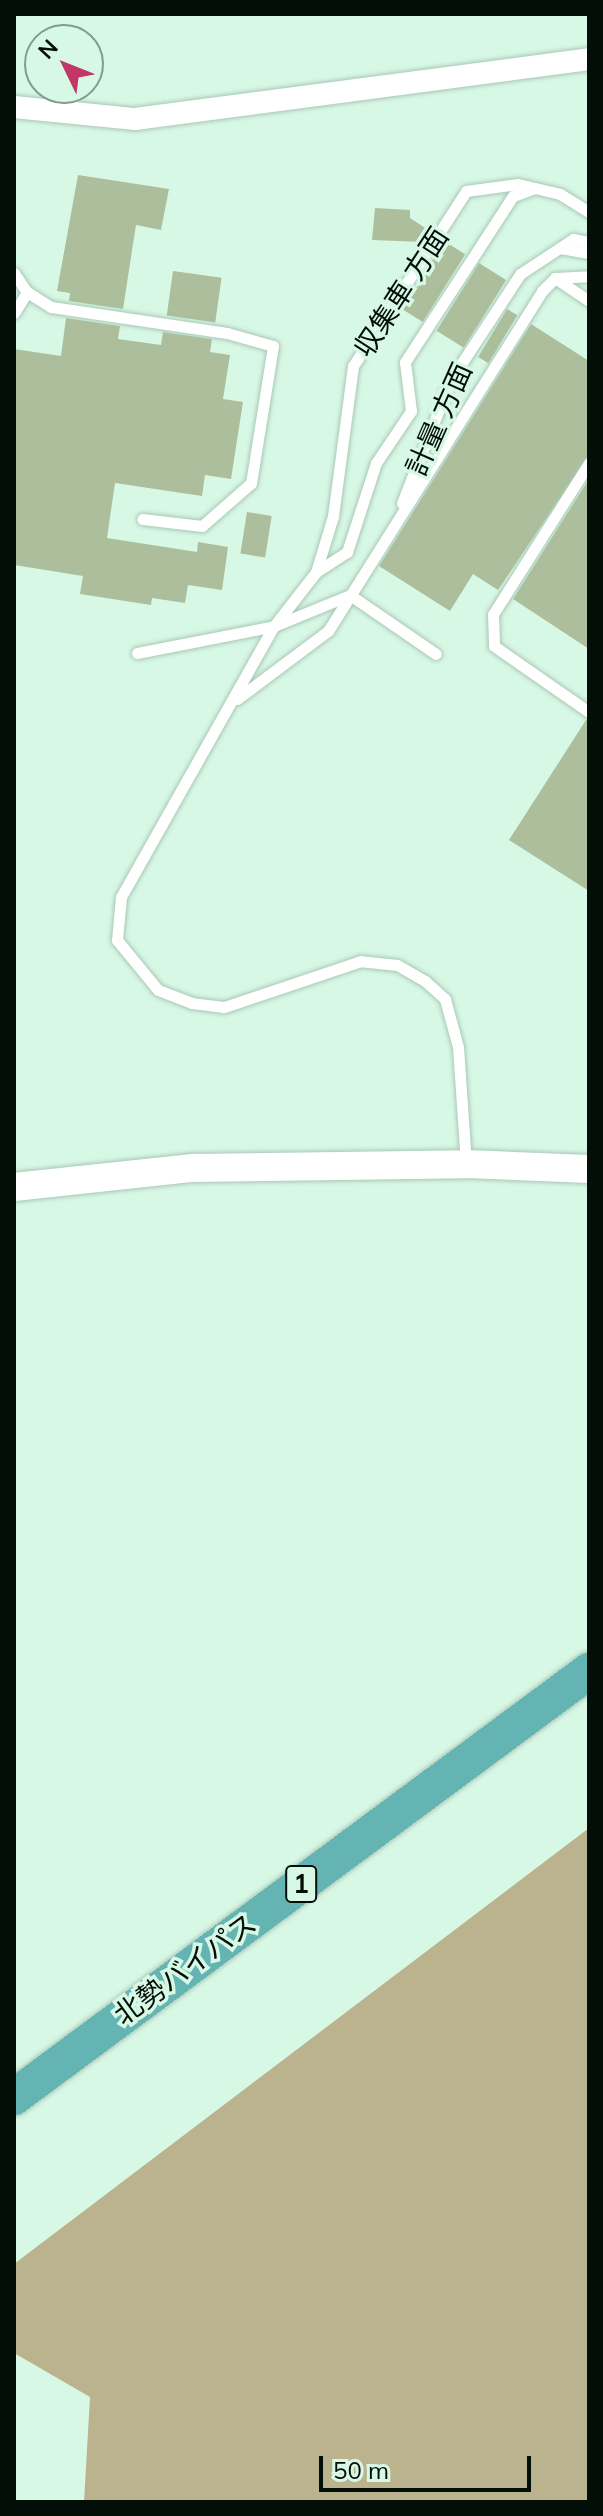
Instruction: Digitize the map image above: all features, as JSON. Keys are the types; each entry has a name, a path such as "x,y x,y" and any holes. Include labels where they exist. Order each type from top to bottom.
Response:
{"highway":[{"name":"北勢バイパス","path":"14,2097 589,1671"}],"street":[{"path":"14,107 135,119 589,59"},
{"path":"14,1187 193,1168 466,1164 589,1169"}],"lane":[{"name":"収集車 方面","path":"316,572 333,516 353,366 466,191 518,184 535,188"},
{"path":"466,1164 458,1047 445,999 425,981 397,965 361,961 224,1007 192,1003 158,990 117,940 121,897 136,863 274,626 316,572 347,552 376,463 411,411 405,362 513,196 535,188 560,194 589,212"},
{"name":"計量 方面","path":"392,528 450,381 520,274 573,239 589,242"},
{"path":"560,248 589,253"},
{"path":"14,273 27,292 51,307 227,333 273,346 251,483 202,526 142,519"},
{"path":"231,704 328,631 542,291 555,278 589,276"},
{"path":"555,278 589,301"},
{"path":"14,313 27,292"},
{"path":"589,463 493,614 494,646 589,712"},
{"path":"137,653 274,626 350,595"},
{"path":"350,595 436,654"}],"shaded area":[{"path":"589,1828 589,2502 84,2502 90,2397 14,2353 14,2264"}],"building":[{"path":"78,175 169,189 161,230 136,225 123,309 69,301 70,293 57,291"},
{"path":"375,208 410,210 410,218 430,231 423,242 372,240"},
{"path":"444,241 465,254 423,322 402,309"},
{"path":"479,263 506,280 464,348 437,331"},
{"path":"173,271 222,278 215,322 167,316"},
{"path":"507,309 517,315 488,363 478,357"},
{"path":"66,318 120,326 118,339 161,345 163,332 212,339 210,352 230,355 223,399 243,402 231,479 205,475 202,496 115,483 107,538 197,552 198,542 228,547 222,590 188,585 185,603 152,598 151,605 80,594 83,576 14,565 14,349 61,356"},
{"path":"531,324 589,361 589,455 498,590 473,574 450,611 379,566"},
{"path":"589,479 589,649 513,599"},
{"path":"247,512 272,516 265,557 240,553"},
{"path":"586,720 589,720 589,891 509,840"}]}
